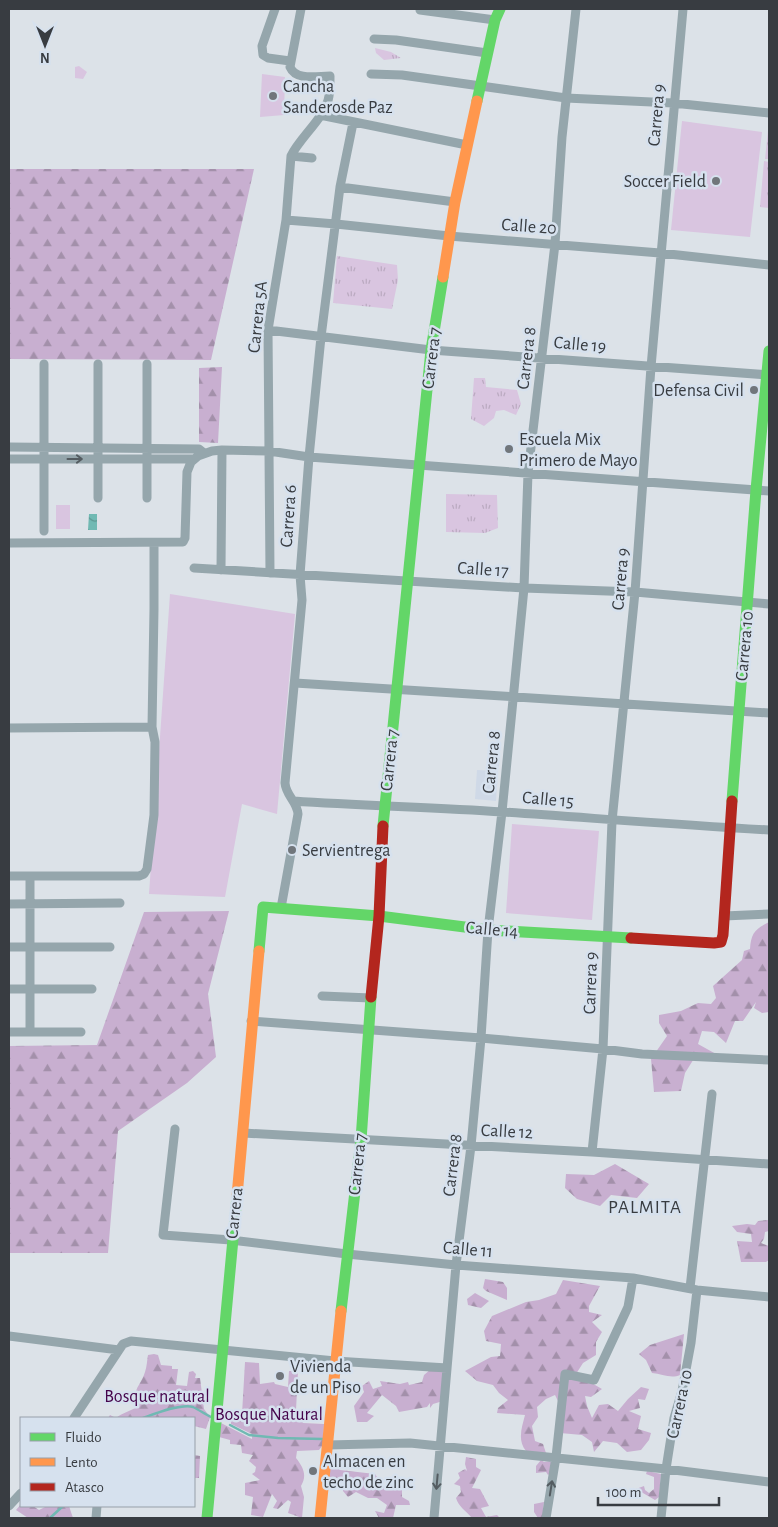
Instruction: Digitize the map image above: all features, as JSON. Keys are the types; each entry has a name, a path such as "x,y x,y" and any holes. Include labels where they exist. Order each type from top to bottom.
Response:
{"street":[{"path":"275,9 262,46 263,55 268,58 290,62"},
{"path":"301,9 290,62 292,73 297,76 330,76 329,97 320,114 290,156 312,158"},
{"name":"Carrera 7","path":"320,1518 335,1361 361,1140 378,916 384,807 431,350 455,202 487,53 495,20 500,9"},
{"name":"Carrera 8","path":"434,1518 456,1265 471,1146 481,1038 488,930 502,812 524,588 528,473 555,244 566,98 576,9"},
{"name":"Carrera 9","path":"592,1152 603,1049 612,821 635,592 660,253 683,9"},
{"path":"420,10 495,20"},
{"path":"374,40 396,40 487,53"},
{"path":"371,74 402,75 566,98 673,103 769,113"},
{"path":"320,114 353,123 467,145"},
{"name":"Carrera 6","path":"281,908 298,814 294,801 288,795 285,783 302,600 300,575 309,457 321,337 340,186 353,123"},
{"name":"Carrera 5A","path":"270,573 268,330 286,220 290,156"},
{"path":"340,186 455,202"},
{"name":"Calle 20","path":"286,220 449,236 660,253 769,265"},
{"name":"Calle 19","path":"268,330 431,350 768,374"},
{"name":"Carrera 10","path":"721,942 738,711 769,351"},
{"path":"44,364 44,531"},
{"path":"98,364 98,498"},
{"path":"147,364 147,498"},
{"path":"9,447 199,449 204,453"},
{"path":"184,449 184,460"},
{"path":"221,570 222,450"},
{"path":"9,543 183,542 185,538 188,467 194,459 204,453 222,450 269,451 309,457 769,491"},
{"path":"9,459 194,459"},
{"path":"9,876 138,876 144,874 147,869 154,815 155,742 152,727 154,543"},
{"name":"Calle 17","path":"194,568 524,588 635,592 769,604"},
{"path":"295,683 769,713"},
{"path":"9,728 152,727"},
{"name":"Calle 15","path":"294,801 502,812 612,821 769,830"},
{"path":"30,876 30,1032"},
{"path":"9,904 120,904"},
{"name":"Calle 14","path":"263,907 378,916 488,930 608,938 721,942"},
{"name":"Carrera","path":"207,1518 243,1133 251,1021 263,907"},
{"path":"724,916 769,914"},
{"path":"9,947 110,947"},
{"path":"9,989 92,989"},
{"path":"322,996 371,998"},
{"path":"251,1021 368,1028 642,1054 769,1060"},
{"path":"9,1032 81,1032"},
{"name":"Carrera 10","path":"661,1518 674,1418 682,1391 690,1343 693,1289 712,1094"},
{"name":"Calle 11","path":"174,1129 163,1235 232,1240 456,1265 633,1278 693,1289 769,1297"},
{"name":"Calle 12","path":"243,1133 592,1152 769,1164"},
{"path":"546,1518 556,1457 565,1374 594,1380 628,1307 633,1278"},
{"path":"9,1336 119,1350"},
{"path":"75,1417 123,1344 131,1341 335,1361 447,1368"},
{"path":"328,1444 410,1443 440,1445 769,1482"},
{"path":"9,1506 20,1494"}],"shaded area":[{"path":"488,754 500,755 499,767 487,767"},
{"path":"477,770 498,771 496,801 475,799"}],"green space":[{"path":"375,48 391,52 401,58 384,60 376,53"},
{"path":"79,66 87,72 83,79 75,78 75,67"},
{"name":"Cancha Sanderosde Paz","path":"262,74 285,77 284,115 260,117"},
{"name":"Soccer Field","path":"682,121 762,132 750,237 671,230"},
{"path":"769,121 769,159 765,159"},
{"path":"764,161 769,162 769,208 760,207"},
{"path":"9,169 254,169 211,360 9,359"},
{"path":"337,256 397,265 398,280 392,309 333,303"},
{"path":"222,367 218,443 199,442 199,368"},
{"path":"474,378 485,378 486,387 517,390 521,404 516,415 504,410 496,411 494,418 484,426 471,419"},
{"path":"446,494 497,495 498,528 485,533 446,532"},
{"path":"56,505 70,505 70,529 56,529"},
{"path":"170,594 295,614 277,814 242,804 225,897 149,894"},
{"path":"512,824 599,831 592,920 506,913"},
{"path":"229,911 208,994 216,1057 187,1083 118,1131 108,1253 9,1253 9,1046 97,1045 144,912"},
{"path":"769,922 769,1012 762,1013 754,1008 756,1002 743,1021 735,1021 726,1043 714,1032 702,1031 698,1044 716,1054 695,1057 685,1073 681,1091 654,1092 651,1059 667,1036 659,1023 659,1015 681,1011 698,1003 711,1004 716,998 713,986 742,960 744,951 750,949 751,939 755,932"},
{"path":"615,1164 649,1184 637,1198 611,1195 600,1206 577,1199 565,1188 566,1174 594,1175"},
{"path":"769,1214 769,1231 765,1232 761,1243 769,1246 769,1260 766,1262 741,1262 737,1241 752,1242 751,1234 737,1232 732,1226 755,1225 758,1221 768,1220"},
{"path":"485,1279 503,1282 507,1288 507,1300 486,1291 483,1288"},
{"path":"563,1280 600,1286 589,1306 589,1312 602,1315 592,1322 602,1332 596,1342 596,1355 583,1363 576,1374 602,1389 591,1397 585,1396 592,1418 599,1405 608,1404 618,1411 641,1387 649,1389 645,1400 638,1399 640,1408 629,1411 641,1416 638,1429 651,1433 649,1440 641,1450 627,1452 617,1443 603,1441 594,1452 592,1442 582,1435 560,1433 559,1403 555,1395 546,1399 537,1407 538,1417 532,1426 535,1441 543,1444 546,1453 526,1451 521,1438 525,1415 497,1413 498,1408 508,1400 493,1385 477,1381 465,1371 491,1357 500,1356 501,1344 486,1341 484,1331 492,1316 526,1302 556,1294"},
{"path":"475,1293 489,1301 481,1308 468,1305 467,1299"},
{"path":"684,1334 680,1375 670,1376 652,1373 646,1360 639,1354 650,1345"},
{"name":"Bosque natural","path":"148,1355 158,1355 161,1365 172,1366 172,1369 178,1369 176,1385 187,1386 189,1372 193,1371 196,1374 195,1378 200,1378 204,1409 210,1417 206,1429 195,1426 195,1417 118,1417 137,1407 135,1396 145,1372"},
{"name":"Bosque Natural","path":"245,1362 259,1363 260,1384 274,1382 275,1384 288,1387 289,1371 298,1371 296,1410 303,1414 303,1423 324,1424 323,1445 319,1450 297,1451 296,1458 303,1469 304,1475 301,1486 304,1497 302,1518 288,1513 291,1502 288,1500 278,1509 273,1508 277,1501 272,1494 263,1517 251,1515 253,1497 245,1495 245,1483 260,1480 252,1474 255,1472 256,1467 249,1461 253,1455 242,1453 241,1445 230,1444 230,1440 219,1437 221,1423 252,1439 252,1434 231,1424 231,1417 242,1414"},
{"path":"431,1369 446,1370 443,1401 433,1404 430,1408 430,1403 427,1407 399,1412 396,1406 382,1395 367,1413 374,1416 367,1422 357,1422 354,1406 364,1392 362,1386 369,1381 373,1389 382,1386 380,1381 400,1384 408,1382 409,1385 422,1382 424,1375"},
{"name":"Bosque Natural","path":"195,1455 200,1456 199,1478 195,1478"},
{"path":"466,1457 476,1459 476,1467 481,1470 472,1488 480,1489 489,1506 481,1508 486,1517 497,1515 500,1518 472,1518 457,1501 456,1498 461,1492 460,1486 454,1484 460,1478 458,1473 465,1469 467,1471"},
{"path":"541,1460 552,1463 551,1472 548,1475 546,1472 536,1473 536,1466"},
{"path":"330,1462 340,1470 375,1474 383,1486 402,1489 402,1497 409,1501 410,1505 396,1505 393,1518 379,1518 375,1511 384,1513 387,1505 377,1498 368,1498 356,1492 348,1497 343,1491 343,1483 336,1482 328,1485"},
{"path":"647,1471 661,1474 659,1497 655,1500 636,1489 644,1486 645,1490 649,1493 654,1489 654,1477 646,1474"},
{"path":"544,1502 543,1510 545,1517 538,1518 534,1512 534,1504"},
{"path":"20,1505 20,1507 34,1507 39,1510 45,1507 69,1507 73,1518 28,1518 16,1510"}],"water":[{"path":"89,514 97,514 97,530 88,530"}],"waterway":[{"path":"146,1417 182,1406 193,1407 211,1417"},
{"path":"230,1425 249,1435 323,1439"},
{"path":"50,1518 62,1507"}],"traffic: fast":[{"path":"477,101 495,20 500,9"},
{"path":"383,826 431,350 443,277"},
{"path":"732,801 756,490 769,351"},
{"path":"259,951 263,907 379,916 488,930 631,938"},
{"path":"341,1311 361,1140 371,997"},
{"path":"207,1518 237,1196"}],"traffic: slow":[{"path":"443,277 455,202 477,101"},
{"path":"237,1196 259,951"},
{"path":"320,1518 341,1311"}],"traffic: jam":[{"path":"631,938 721,942 732,801"},
{"path":"371,997 379,916 383,826"}],"place":[{"name":"Cancha Sanderosde Paz","path":"273,96"},
{"name":"Soccer Field","path":"716,181"},
{"name":"Defensa Civil","path":"754,390"},
{"name":"Escuela Mix Primero de Mayo","path":"509,449"},
{"name":"Servientrega","path":"292,850"},
{"name":"Vivienda de un Piso","path":"280,1376"},
{"name":"Almacen en techo de zinc","path":"313,1471"}],"district":[{"name":"PALMITA","path":"645,1206"}]}
